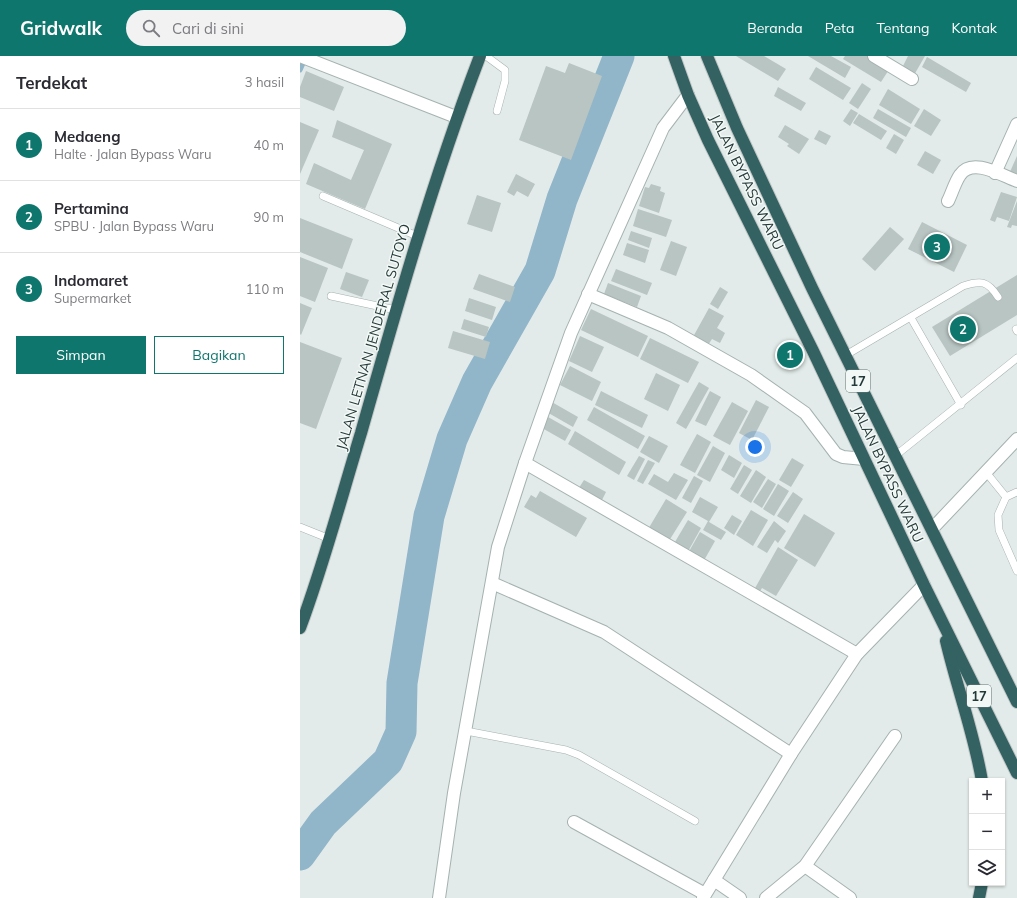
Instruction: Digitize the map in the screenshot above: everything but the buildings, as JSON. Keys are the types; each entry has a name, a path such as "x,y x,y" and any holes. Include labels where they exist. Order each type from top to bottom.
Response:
{"highway":[{"name":"JALAN LETNAN JENDERAL SUTOYO","path":"300,628 330,539 417,236 456,117 480,56"},
{"name":"JALAN BYPASS WARU","path":"707,56 737,128 895,456 1017,702"},
{"name":"JALAN BYPASS WARU","path":"676,62 688,95 924,585 1017,773"},
{"path":"941,619 981,778"},
{"path":"979,898 981,886"}],"street":[{"path":"300,56 456,117"},
{"path":"874,56 912,79"},
{"path":"439,898 498,547 525,463 571,333 663,128 688,95"},
{"path":"995,173 1017,124"},
{"path":"948,201 960,175 969,167 979,167 1017,181"},
{"path":"588,294 668,328 751,375 805,413 836,454 843,457 864,459"},
{"path":"932,529 985,471 1017,439"},
{"path":"525,463 857,654"},
{"path":"492,583 604,632 791,754"},
{"path":"574,822 704,896 791,754 857,654 924,585"},
{"path":"766,898 805,866 895,736"},
{"path":"805,866 850,898"},
{"path":"714,880 740,898"}],"lane":[{"path":"486,56 505,70 505,81 497,111"},
{"path":"323,196 417,236"},
{"path":"846,355 912,318 963,286 976,282 991,286 998,297"},
{"path":"331,296 396,310"},
{"path":"912,318 961,405"},
{"path":"895,456 961,405 1017,358"},
{"path":"985,471 1006,497"},
{"path":"1017,492 1006,497 998,515 999,530 1017,571"},
{"path":"300,527 330,539"},
{"path":"466,731 566,750 579,755 695,821"}],"waterway":[{"path":"300,855 323,823 388,761 401,732 402,683 429,516 452,439 477,382 540,271 562,199 619,56"},
{"path":"300,70 305,59"}],"place":[{"name":"Indomaret","path":"937,247"},
{"name":"Pertamina","path":"963,329"},
{"name":"Medaeng","path":"790,355"}]}
